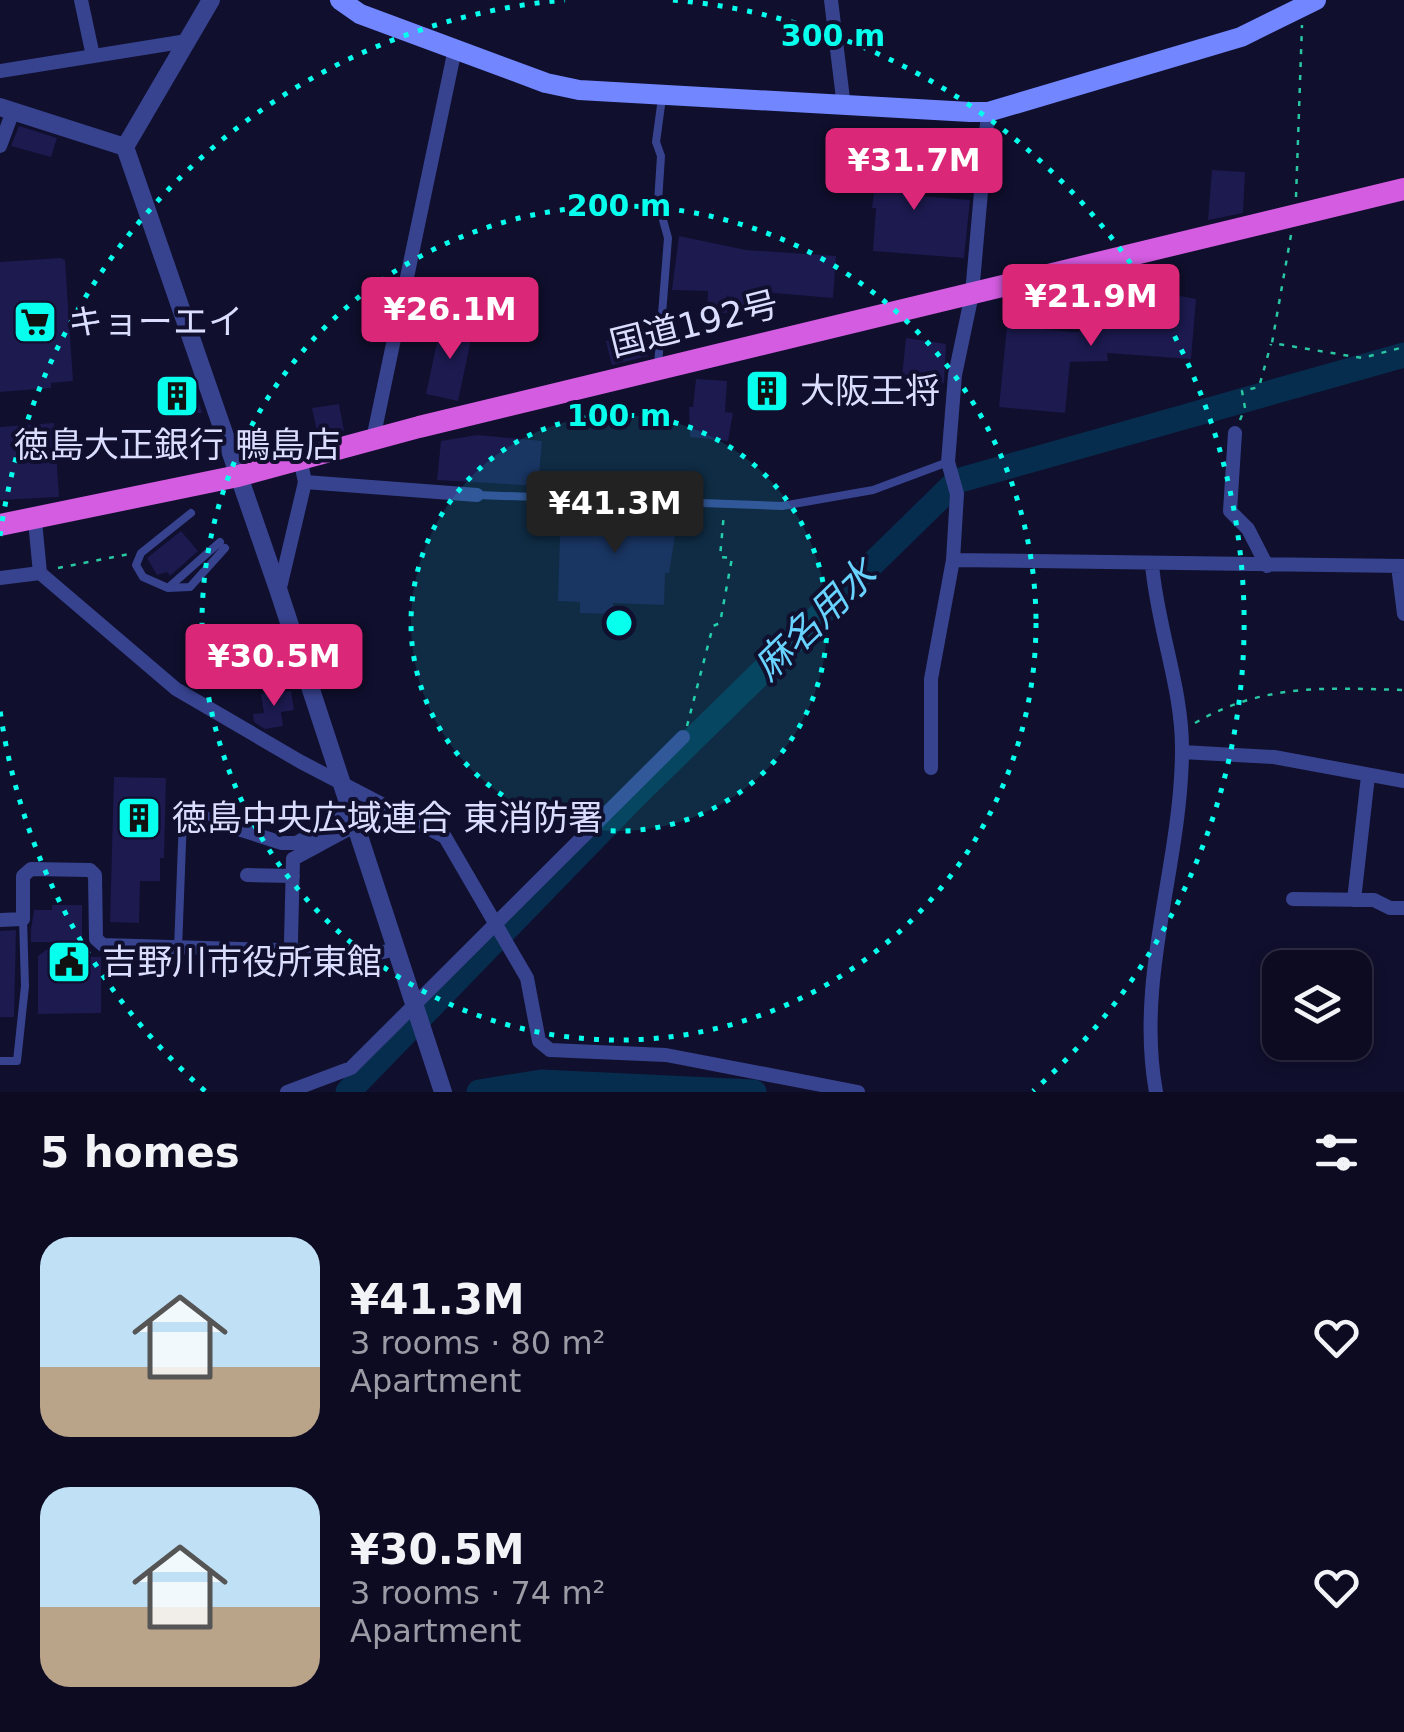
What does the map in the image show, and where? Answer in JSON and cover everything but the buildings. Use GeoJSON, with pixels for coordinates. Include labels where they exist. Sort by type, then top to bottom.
{"type":"FeatureCollection","features":[{"type":"Feature","properties":{"kind":"highway","name":"国道192号"},"geometry":{"type":"LineString","coordinates":[[0,526],[238,476],[658,368],[1404,189]]}},
{"type":"Feature","properties":{"kind":"main road"},"geometry":{"type":"LineString","coordinates":[[340,0],[360,14],[546,83],[662,98],[988,112],[1241,36],[1309,4]]}},
{"type":"Feature","properties":{"kind":"street"},"geometry":{"type":"LineString","coordinates":[[81,0],[93,56]]}},
{"type":"Feature","properties":{"kind":"street"},"geometry":{"type":"LineString","coordinates":[[212,0],[125,147],[278,592],[443,1092]]}},
{"type":"Feature","properties":{"kind":"street"},"geometry":{"type":"LineString","coordinates":[[832,0],[844,107]]}},
{"type":"Feature","properties":{"kind":"street"},"geometry":{"type":"LineString","coordinates":[[0,71],[187,41]]}},
{"type":"Feature","properties":{"kind":"street"},"geometry":{"type":"LineString","coordinates":[[373,439],[454,49]]}},
{"type":"Feature","properties":{"kind":"street"},"geometry":{"type":"LineString","coordinates":[[0,146],[6,109],[125,147]]}},
{"type":"Feature","properties":{"kind":"street"},"geometry":{"type":"LineString","coordinates":[[932,768],[931,679],[953,560],[957,494],[950,469],[955,375],[972,294],[988,112]]}},
{"type":"Feature","properties":{"kind":"street"},"geometry":{"type":"LineString","coordinates":[[1235,434],[1230,511],[1248,529],[1267,566]]}},
{"type":"Feature","properties":{"kind":"street"},"geometry":{"type":"LineString","coordinates":[[278,592],[305,482],[300,458]]}},
{"type":"Feature","properties":{"kind":"street"},"geometry":{"type":"LineString","coordinates":[[305,482],[476,494]]}},
{"type":"Feature","properties":{"kind":"street"},"geometry":{"type":"LineString","coordinates":[[35,520],[40,574],[176,689],[342,784],[445,836],[508,941],[534,1004],[539,1041],[550,1050],[666,1055],[858,1092]]}},
{"type":"Feature","properties":{"kind":"street"},"geometry":{"type":"LineString","coordinates":[[953,560],[1401,566],[1404,614]]}},
{"type":"Feature","properties":{"kind":"street"},"geometry":{"type":"LineString","coordinates":[[1152,564],[1182,752],[1149,1030],[1156,1092]]}},
{"type":"Feature","properties":{"kind":"street"},"geometry":{"type":"LineString","coordinates":[[0,578],[40,574]]}},
{"type":"Feature","properties":{"kind":"street"},"geometry":{"type":"LineString","coordinates":[[287,1092],[350,1068],[417,1010],[683,736]]}},
{"type":"Feature","properties":{"kind":"street"},"geometry":{"type":"LineString","coordinates":[[1182,752],[1274,757],[1404,780]]}},
{"type":"Feature","properties":{"kind":"street"},"geometry":{"type":"LineString","coordinates":[[1354,900],[1368,776]]}},
{"type":"Feature","properties":{"kind":"street"},"geometry":{"type":"LineString","coordinates":[[204,818],[282,843],[296,843],[352,819]]}},
{"type":"Feature","properties":{"kind":"street"},"geometry":{"type":"LineString","coordinates":[[292,941],[294,859],[352,819]]}},
{"type":"Feature","properties":{"kind":"street"},"geometry":{"type":"LineString","coordinates":[[0,920],[23,919],[23,876],[32,869],[90,870],[95,876],[96,939],[103,945],[379,953],[396,950]]}},
{"type":"Feature","properties":{"kind":"street"},"geometry":{"type":"LineString","coordinates":[[247,875],[293,876]]}},
{"type":"Feature","properties":{"kind":"street"},"geometry":{"type":"LineString","coordinates":[[1293,899],[1354,900],[1404,908]]}},
{"type":"Feature","properties":{"kind":"lane"},"geometry":{"type":"LineString","coordinates":[[658,368],[668,238],[658,202],[660,156],[656,142],[662,98]]}},
{"type":"Feature","properties":{"kind":"lane"},"geometry":{"type":"LineString","coordinates":[[476,494],[782,506],[873,490],[950,469]]}},
{"type":"Feature","properties":{"kind":"lane"},"geometry":{"type":"LineString","coordinates":[[191,513],[136,559],[143,578],[168,588],[222,545]]}},
{"type":"Feature","properties":{"kind":"lane"},"geometry":{"type":"LineString","coordinates":[[178,949],[183,817],[204,818]]}},
{"type":"Feature","properties":{"kind":"lane"},"geometry":{"type":"LineString","coordinates":[[0,1061],[17,1061],[25,986],[23,919]]}},
{"type":"Feature","properties":{"kind":"path"},"geometry":{"type":"LineString","coordinates":[[1245,408],[1242,391],[1260,387],[1272,343],[1294,217],[1309,4]]}},
{"type":"Feature","properties":{"kind":"path"},"geometry":{"type":"LineString","coordinates":[[1272,343],[1362,358],[1404,348]]}},
{"type":"Feature","properties":{"kind":"path"},"geometry":{"type":"LineString","coordinates":[[683,736],[700,689],[714,626],[720,623],[732,558],[720,557],[725,503]]}},
{"type":"Feature","properties":{"kind":"path"},"geometry":{"type":"LineString","coordinates":[[1180,731],[1214,712],[1279,690],[1404,690]]}},
{"type":"Feature","properties":{"kind":"waterway","name":"麻名用水"},"geometry":{"type":"LineString","coordinates":[[348,1092],[633,798],[957,481],[1404,355]]}},
{"type":"Feature","properties":{"kind":"waterway"},"geometry":{"type":"LineString","coordinates":[[479,1092],[541,1082],[754,1092]]}},
{"type":"Feature","properties":{"kind":"place","name":"キョーエイ"},"geometry":{"type":"Point","coordinates":[35,322]}},
{"type":"Feature","properties":{"kind":"place","name":"大阪王将"},"geometry":{"type":"Point","coordinates":[767,391]}},
{"type":"Feature","properties":{"kind":"place","name":"徳島大正銀行 鴨島店"},"geometry":{"type":"Point","coordinates":[177,396]}},
{"type":"Feature","properties":{"kind":"place","name":"徳島中央広域連合 東消防署"},"geometry":{"type":"Point","coordinates":[139,818]}},
{"type":"Feature","properties":{"kind":"place","name":"吉野川市役所東館"},"geometry":{"type":"Point","coordinates":[69,962]}}]}
